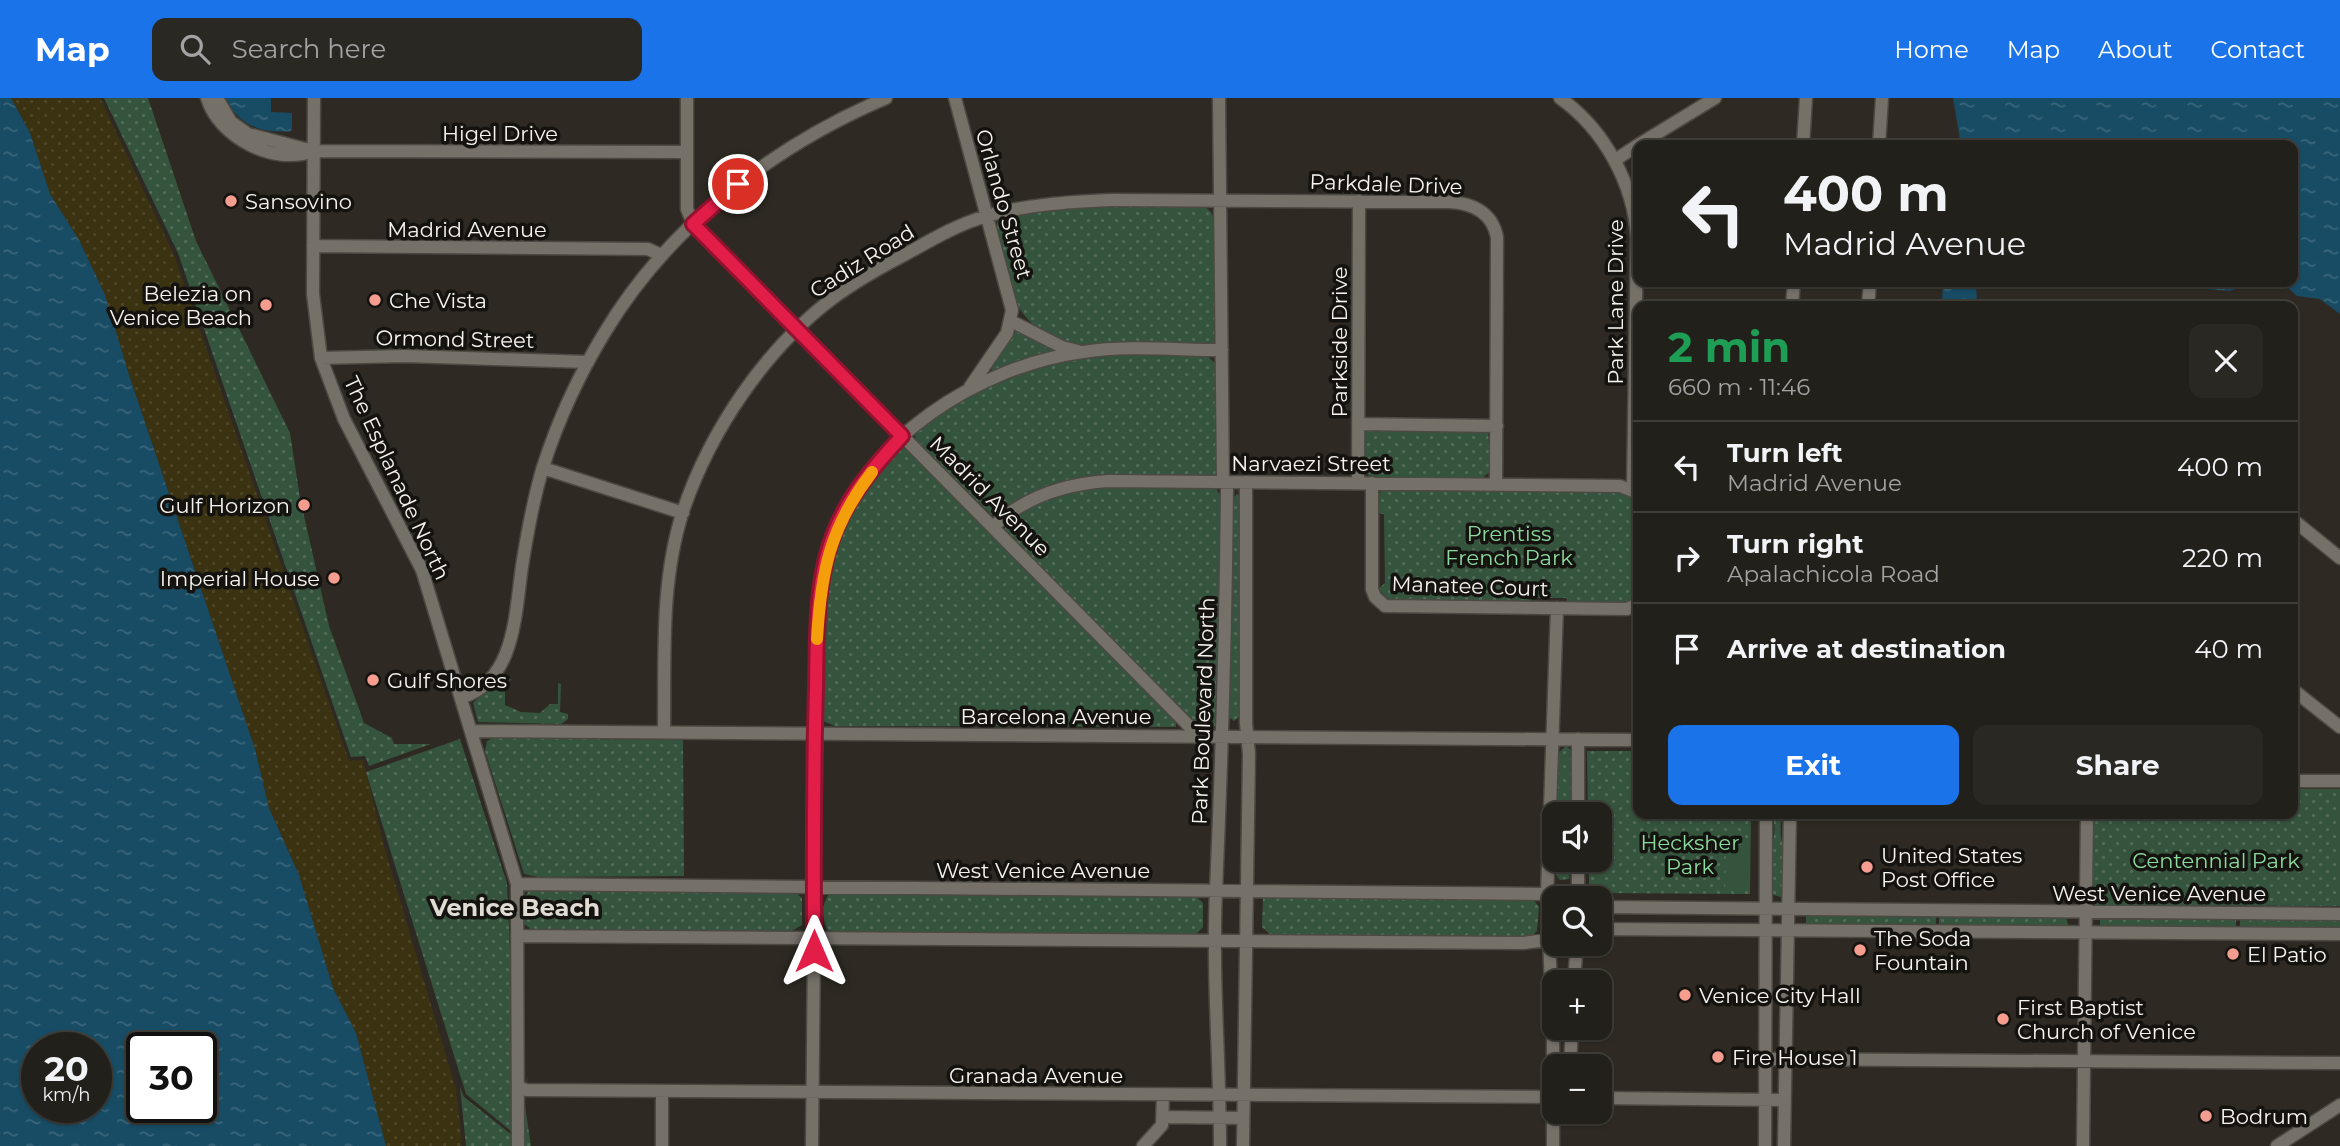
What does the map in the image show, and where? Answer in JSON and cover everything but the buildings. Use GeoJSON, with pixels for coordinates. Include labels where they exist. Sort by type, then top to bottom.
{"type":"FeatureCollection","features":[{"type":"Feature","properties":{"kind":"street"},"geometry":{"type":"LineString","coordinates":[[207,98],[224,128],[247,144],[302,156],[313,151]]}},
{"type":"Feature","properties":{"kind":"street"},"geometry":{"type":"LineString","coordinates":[[217,98],[231,122],[248,134],[313,151]]}},
{"type":"Feature","properties":{"kind":"street","name":"The Esplanade North"},"geometry":{"type":"LineString","coordinates":[[314,98],[314,311],[321,358],[344,419],[422,569],[463,697],[517,884],[518,1146]]}},
{"type":"Feature","properties":{"kind":"street"},"geometry":{"type":"LineString","coordinates":[[687,98],[687,209],[693,224]]}},
{"type":"Feature","properties":{"kind":"street"},"geometry":{"type":"LineString","coordinates":[[463,697],[480,690],[491,678],[514,630],[528,527],[543,468],[588,362],[621,307],[662,255],[693,224],[774,157],[886,98]]}},
{"type":"Feature","properties":{"kind":"street","name":"Orlando Street"},"geometry":{"type":"LineString","coordinates":[[954,98],[1012,303],[1011,321]]}},
{"type":"Feature","properties":{"kind":"street","name":"Park Boulevard North"},"geometry":{"type":"LineString","coordinates":[[1219,98],[1225,482],[1223,737],[1219,767],[1216,891],[1220,1146]]}},
{"type":"Feature","properties":{"kind":"street","name":"Park Lane Drive"},"geometry":{"type":"LineString","coordinates":[[1560,98],[1580,116],[1615,160],[1633,212]]}},
{"type":"Feature","properties":{"kind":"street"},"geometry":{"type":"LineString","coordinates":[[1646,140],[1715,98]]}},
{"type":"Feature","properties":{"kind":"street"},"geometry":{"type":"LineString","coordinates":[[1803,140],[1806,98]]}},
{"type":"Feature","properties":{"kind":"street"},"geometry":{"type":"LineString","coordinates":[[1879,140],[1882,98]]}},
{"type":"Feature","properties":{"kind":"street"},"geometry":{"type":"LineString","coordinates":[[1615,160],[1633,148]]}},
{"type":"Feature","properties":{"kind":"street","name":"Higel Drive"},"geometry":{"type":"LineString","coordinates":[[313,151],[687,152]]}},
{"type":"Feature","properties":{"kind":"street","name":"Cadiz Road"},"geometry":{"type":"LineString","coordinates":[[664,732],[666,615],[671,568],[682,513],[706,456],[732,413],[798,329],[852,285],[943,234],[988,215],[1087,202],[1219,200]]}},
{"type":"Feature","properties":{"kind":"street","name":"Parkdale Drive"},"geometry":{"type":"LineString","coordinates":[[1219,200],[1457,202],[1478,209],[1493,223],[1497,242],[1496,484]]}},
{"type":"Feature","properties":{"kind":"street","name":"Parkside Drive"},"geometry":{"type":"LineString","coordinates":[[1358,483],[1359,201]]}},
{"type":"Feature","properties":{"kind":"street","name":"Madrid Avenue"},"geometry":{"type":"LineString","coordinates":[[693,224],[1199,736]]}},
{"type":"Feature","properties":{"kind":"street","name":"Madrid Avenue"},"geometry":{"type":"LineString","coordinates":[[313,246],[648,249],[662,255]]}},
{"type":"Feature","properties":{"kind":"street"},"geometry":{"type":"LineString","coordinates":[[967,390],[1002,342],[1011,321],[1062,347],[1082,352]]}},
{"type":"Feature","properties":{"kind":"street"},"geometry":{"type":"LineString","coordinates":[[812,1146],[814,734],[818,626],[830,544],[851,500],[902,436],[932,412],[967,390],[1036,363],[1082,352],[1222,350]]}},
{"type":"Feature","properties":{"kind":"street","name":"Ormond Street"},"geometry":{"type":"LineString","coordinates":[[321,358],[418,356],[588,362]]}},
{"type":"Feature","properties":{"kind":"street"},"geometry":{"type":"LineString","coordinates":[[1358,424],[1497,426]]}},
{"type":"Feature","properties":{"kind":"street"},"geometry":{"type":"LineString","coordinates":[[543,468],[682,513]]}},
{"type":"Feature","properties":{"kind":"street","name":"Narvaezi Street"},"geometry":{"type":"LineString","coordinates":[[993,527],[1024,503],[1068,486],[1108,481],[1619,486],[1633,490]]}},
{"type":"Feature","properties":{"kind":"street","name":"Park Boulevard North"},"geometry":{"type":"LineString","coordinates":[[1242,1146],[1248,941],[1246,482]]}},
{"type":"Feature","properties":{"kind":"street","name":"Manatee Court"},"geometry":{"type":"LineString","coordinates":[[1372,483],[1372,589],[1381,604],[1392,607],[1627,609],[1633,606]]}},
{"type":"Feature","properties":{"kind":"street"},"geometry":{"type":"LineString","coordinates":[[2298,524],[2340,558]]}},
{"type":"Feature","properties":{"kind":"street"},"geometry":{"type":"LineString","coordinates":[[1547,886],[1557,608]]}},
{"type":"Feature","properties":{"kind":"street"},"geometry":{"type":"LineString","coordinates":[[2298,694],[2340,727]]}},
{"type":"Feature","properties":{"kind":"street","name":"Barcelona Avenue"},"geometry":{"type":"LineString","coordinates":[[473,731],[1633,740]]}},
{"type":"Feature","properties":{"kind":"street"},"geometry":{"type":"LineString","coordinates":[[1578,739],[1578,802]]}},
{"type":"Feature","properties":{"kind":"street"},"geometry":{"type":"LineString","coordinates":[[2298,781],[2340,781]]}},
{"type":"Feature","properties":{"kind":"street"},"geometry":{"type":"LineString","coordinates":[[1765,1146],[1763,1059],[1766,819]]}},
{"type":"Feature","properties":{"kind":"street"},"geometry":{"type":"LineString","coordinates":[[1784,1146],[1784,1100],[1788,1059],[1790,819]]}},
{"type":"Feature","properties":{"kind":"street"},"geometry":{"type":"LineString","coordinates":[[2083,1146],[2087,819]]}},
{"type":"Feature","properties":{"kind":"street","name":"West Venice Avenue"},"geometry":{"type":"LineString","coordinates":[[517,884],[1542,894]]}},
{"type":"Feature","properties":{"kind":"street","name":"West Venice Avenue"},"geometry":{"type":"LineString","coordinates":[[1612,907],[2340,914]]}},
{"type":"Feature","properties":{"kind":"street","name":"West Venice Avenue"},"geometry":{"type":"LineString","coordinates":[[1612,929],[2340,934]]}},
{"type":"Feature","properties":{"kind":"street"},"geometry":{"type":"LineString","coordinates":[[517,936],[1216,941],[1542,940]]}},
{"type":"Feature","properties":{"kind":"street"},"geometry":{"type":"LineString","coordinates":[[1551,956],[1553,1054]]}},
{"type":"Feature","properties":{"kind":"street"},"geometry":{"type":"LineString","coordinates":[[1763,1059],[2340,1063]]}},
{"type":"Feature","properties":{"kind":"street","name":"Granada Avenue"},"geometry":{"type":"LineString","coordinates":[[519,1087],[526,1090],[662,1092],[1542,1097]]}},
{"type":"Feature","properties":{"kind":"street"},"geometry":{"type":"LineString","coordinates":[[662,1092],[662,1146]]}},
{"type":"Feature","properties":{"kind":"street"},"geometry":{"type":"LineString","coordinates":[[1143,1146],[1159,1130],[1163,1117],[1163,1095]]}},
{"type":"Feature","properties":{"kind":"street"},"geometry":{"type":"LineString","coordinates":[[1612,1098],[1784,1100]]}},
{"type":"Feature","properties":{"kind":"street"},"geometry":{"type":"LineString","coordinates":[[2277,1146],[2340,1105]]}},
{"type":"Feature","properties":{"kind":"street"},"geometry":{"type":"LineString","coordinates":[[1163,1117],[1243,1118]]}},
{"type":"Feature","properties":{"kind":"street"},"geometry":{"type":"LineString","coordinates":[[1553,1124],[1553,1146]]}},
{"type":"Feature","properties":{"kind":"green space"},"geometry":{"type":"Polygon","coordinates":[[[104,98],[148,98],[196,241],[290,433],[300,498],[329,626],[364,723],[392,738],[394,744],[431,744],[369,766],[365,756],[351,757],[178,253],[104,98]]]}},
{"type":"Feature","properties":{"kind":"green space"},"geometry":{"type":"Polygon","coordinates":[[[1203,205],[1211,212],[1215,221],[1215,344],[1071,345],[1034,325],[1015,300],[996,227],[998,219],[1074,206],[1203,205]]]}},
{"type":"Feature","properties":{"kind":"green space"},"geometry":{"type":"Polygon","coordinates":[[[1016,331],[1054,349],[1054,352],[992,373],[991,366],[1016,331]]]}},
{"type":"Feature","properties":{"kind":"green space"},"geometry":{"type":"Polygon","coordinates":[[[1090,355],[1206,355],[1218,366],[1218,472],[1214,476],[1165,476],[1022,499],[992,515],[916,442],[915,432],[954,404],[997,381],[1043,364],[1090,355]]]}},
{"type":"Feature","properties":{"kind":"green space"},"geometry":{"type":"Polygon","coordinates":[[[1362,430],[1488,431],[1491,471],[1481,479],[1372,479],[1363,469],[1362,430]]]}},
{"type":"Feature","properties":{"kind":"green space"},"geometry":{"type":"Polygon","coordinates":[[[899,447],[905,447],[1176,721],[1176,727],[835,726],[823,721],[820,700],[824,601],[836,545],[860,495],[899,447]]]}},
{"type":"Feature","properties":{"kind":"green space"},"geometry":{"type":"Polygon","coordinates":[[[1096,486],[1215,487],[1222,499],[1218,725],[1214,727],[1205,728],[1192,722],[1005,531],[1005,523],[1040,500],[1096,486]]]}},
{"type":"Feature","properties":{"kind":"green space","name":"Prentiss French Park"},"geometry":{"type":"Polygon","coordinates":[[[1384,489],[1621,490],[1633,496],[1633,598],[1626,603],[1568,603],[1566,598],[1531,598],[1529,603],[1390,601],[1378,589],[1385,583],[1384,514],[1377,513],[1377,495],[1384,489]]]}},
{"type":"Feature","properties":{"kind":"green space"},"geometry":{"type":"Polygon","coordinates":[[[1237,494],[1243,499],[1240,716],[1234,721],[1229,717],[1231,500],[1237,494]]]}},
{"type":"Feature","properties":{"kind":"green space"},"geometry":{"type":"Polygon","coordinates":[[[503,675],[512,680],[505,682],[505,705],[521,712],[540,713],[550,704],[558,704],[558,683],[561,684],[560,712],[568,714],[568,719],[561,724],[478,722],[473,703],[503,675]]]}},
{"type":"Feature","properties":{"kind":"green space"},"geometry":{"type":"Polygon","coordinates":[[[493,738],[683,740],[684,876],[538,877],[524,874],[485,751],[487,741],[493,738]]]}},
{"type":"Feature","properties":{"kind":"green space","name":"Venice Beach"},"geometry":{"type":"Polygon","coordinates":[[[460,739],[507,883],[512,998],[511,1131],[466,1094],[366,772],[460,739]]]}},
{"type":"Feature","properties":{"kind":"green space"},"geometry":{"type":"Polygon","coordinates":[[[1566,746],[1571,750],[1573,802],[1554,802],[1556,755],[1566,746]]]}},
{"type":"Feature","properties":{"kind":"green space","name":"Hecksher Park"},"geometry":{"type":"Polygon","coordinates":[[[1587,751],[1633,751],[1633,819],[1751,819],[1750,894],[1612,893],[1612,886],[1589,886],[1589,872],[1612,872],[1612,802],[1588,802],[1587,751]]]}},
{"type":"Feature","properties":{"kind":"green space","name":"Centennial Park"},"geometry":{"type":"Polygon","coordinates":[[[2298,789],[2340,789],[2340,906],[2091,905],[2091,819],[2298,819],[2298,789]]]}},
{"type":"Feature","properties":{"kind":"green space"},"geometry":{"type":"Polygon","coordinates":[[[1773,819],[1782,819],[1780,829],[1785,863],[1784,894],[1781,897],[1770,894],[1769,858],[1775,829],[1773,819]]]}},
{"type":"Feature","properties":{"kind":"green space"},"geometry":{"type":"Polygon","coordinates":[[[1726,846],[1750,846],[1749,891],[1725,891],[1726,846]]]}},
{"type":"Feature","properties":{"kind":"green space"},"geometry":{"type":"Polygon","coordinates":[[[1554,872],[1570,872],[1569,879],[1560,880],[1554,872]]]}},
{"type":"Feature","properties":{"kind":"green space"},"geometry":{"type":"Polygon","coordinates":[[[530,890],[795,892],[802,898],[802,925],[790,932],[532,930],[523,923],[524,897],[530,890]]]}},
{"type":"Feature","properties":{"kind":"green space"},"geometry":{"type":"Polygon","coordinates":[[[830,893],[1194,895],[1203,903],[1203,927],[1194,936],[834,934],[827,930],[823,915],[830,893]]]}},
{"type":"Feature","properties":{"kind":"green space"},"geometry":{"type":"Polygon","coordinates":[[[1263,897],[1533,899],[1539,907],[1537,931],[1529,938],[1272,936],[1262,927],[1263,897]]]}},
{"type":"Feature","properties":{"kind":"green space"},"geometry":{"type":"Polygon","coordinates":[[[1806,915],[1936,915],[1936,926],[1806,925],[1806,915]]]}},
{"type":"Feature","properties":{"kind":"green space"},"geometry":{"type":"Polygon","coordinates":[[[1939,916],[2066,917],[2068,925],[1939,926],[1939,916]]]}},
{"type":"Feature","properties":{"kind":"green space"},"geometry":{"type":"Polygon","coordinates":[[[2100,918],[2236,918],[2236,928],[2108,927],[2100,925],[2100,918]]]}},
{"type":"Feature","properties":{"kind":"green space"},"geometry":{"type":"Polygon","coordinates":[[[2240,918],[2340,918],[2340,929],[2240,928],[2240,918]]]}},
{"type":"Feature","properties":{"kind":"green space"},"geometry":{"type":"Polygon","coordinates":[[[528,1076],[524,1099],[531,1146],[466,1146],[460,1087],[464,1097],[512,1135],[528,1076]]]}},
{"type":"Feature","properties":{"kind":"sand","name":"Venice Beach"},"geometry":{"type":"Polygon","coordinates":[[[11,98],[100,98],[174,255],[349,761],[363,760],[384,846],[456,1089],[462,1146],[386,1146],[356,1033],[333,988],[299,875],[269,808],[255,749],[105,296],[79,240],[50,194],[30,133],[11,98]]]}},
{"type":"Feature","properties":{"kind":"water"},"geometry":{"type":"Polygon","coordinates":[[[0,98],[11,98],[30,133],[50,194],[79,240],[105,295],[129,375],[255,749],[269,808],[299,875],[333,988],[356,1033],[386,1146],[0,1146],[0,98]]]}},
{"type":"Feature","properties":{"kind":"water"},"geometry":{"type":"Polygon","coordinates":[[[226,98],[271,98],[271,112],[292,113],[292,131],[271,131],[245,122],[231,108],[226,98]]]}},
{"type":"Feature","properties":{"kind":"water"},"geometry":{"type":"Polygon","coordinates":[[[1953,98],[2340,98],[2340,314],[2320,299],[2297,296],[2287,287],[2298,287],[2298,140],[1960,140],[1953,98]]]}},
{"type":"Feature","properties":{"kind":"water"},"geometry":{"type":"Polygon","coordinates":[[[1943,287],[1976,287],[1977,301],[1942,301],[1943,287]]]}},
{"type":"Feature","properties":{"kind":"water"},"geometry":{"type":"Polygon","coordinates":[[[2199,287],[2240,287],[2230,291],[2199,287]]]}},
{"type":"Feature","properties":{"kind":"slow traffic"},"geometry":{"type":"LineString","coordinates":[[817,639],[823,576],[830,544],[851,500],[872,472]]}},
{"type":"Feature","properties":{"kind":"place","name":"Sansovino"},"geometry":{"type":"Point","coordinates":[231,201]}},
{"type":"Feature","properties":{"kind":"place","name":"Che Vista"},"geometry":{"type":"Point","coordinates":[375,300]}},
{"type":"Feature","properties":{"kind":"place","name":"Belezia on Venice Beach"},"geometry":{"type":"Point","coordinates":[266,305]}},
{"type":"Feature","properties":{"kind":"place","name":"Gulf Horizon"},"geometry":{"type":"Point","coordinates":[304,505]}},
{"type":"Feature","properties":{"kind":"place","name":"Imperial House"},"geometry":{"type":"Point","coordinates":[334,578]}},
{"type":"Feature","properties":{"kind":"place","name":"Gulf Shores"},"geometry":{"type":"Point","coordinates":[373,680]}},
{"type":"Feature","properties":{"kind":"place","name":"United States Post Office"},"geometry":{"type":"Point","coordinates":[1867,867]}},
{"type":"Feature","properties":{"kind":"place","name":"The Soda Fountain"},"geometry":{"type":"Point","coordinates":[1860,950]}},
{"type":"Feature","properties":{"kind":"place","name":"El Patio"},"geometry":{"type":"Point","coordinates":[2233,954]}},
{"type":"Feature","properties":{"kind":"place","name":"Venice City Hall"},"geometry":{"type":"Point","coordinates":[1685,995]}},
{"type":"Feature","properties":{"kind":"place","name":"First Baptist Church of Venice"},"geometry":{"type":"Point","coordinates":[2003,1019]}},
{"type":"Feature","properties":{"kind":"place","name":"Fire House 1"},"geometry":{"type":"Point","coordinates":[1718,1057]}},
{"type":"Feature","properties":{"kind":"place","name":"Bodrum"},"geometry":{"type":"Point","coordinates":[2206,1116]}},
{"type":"Feature","properties":{"kind":"district","name":"Venice Beach"},"geometry":{"type":"Point","coordinates":[515,907]}},
{"type":"Feature","properties":{"kind":"route"},"geometry":{"type":"LineString","coordinates":[[738,184],[693,224],[902,436],[851,500],[835,530],[826,558],[818,626],[814,734],[814,951]]}}]}
